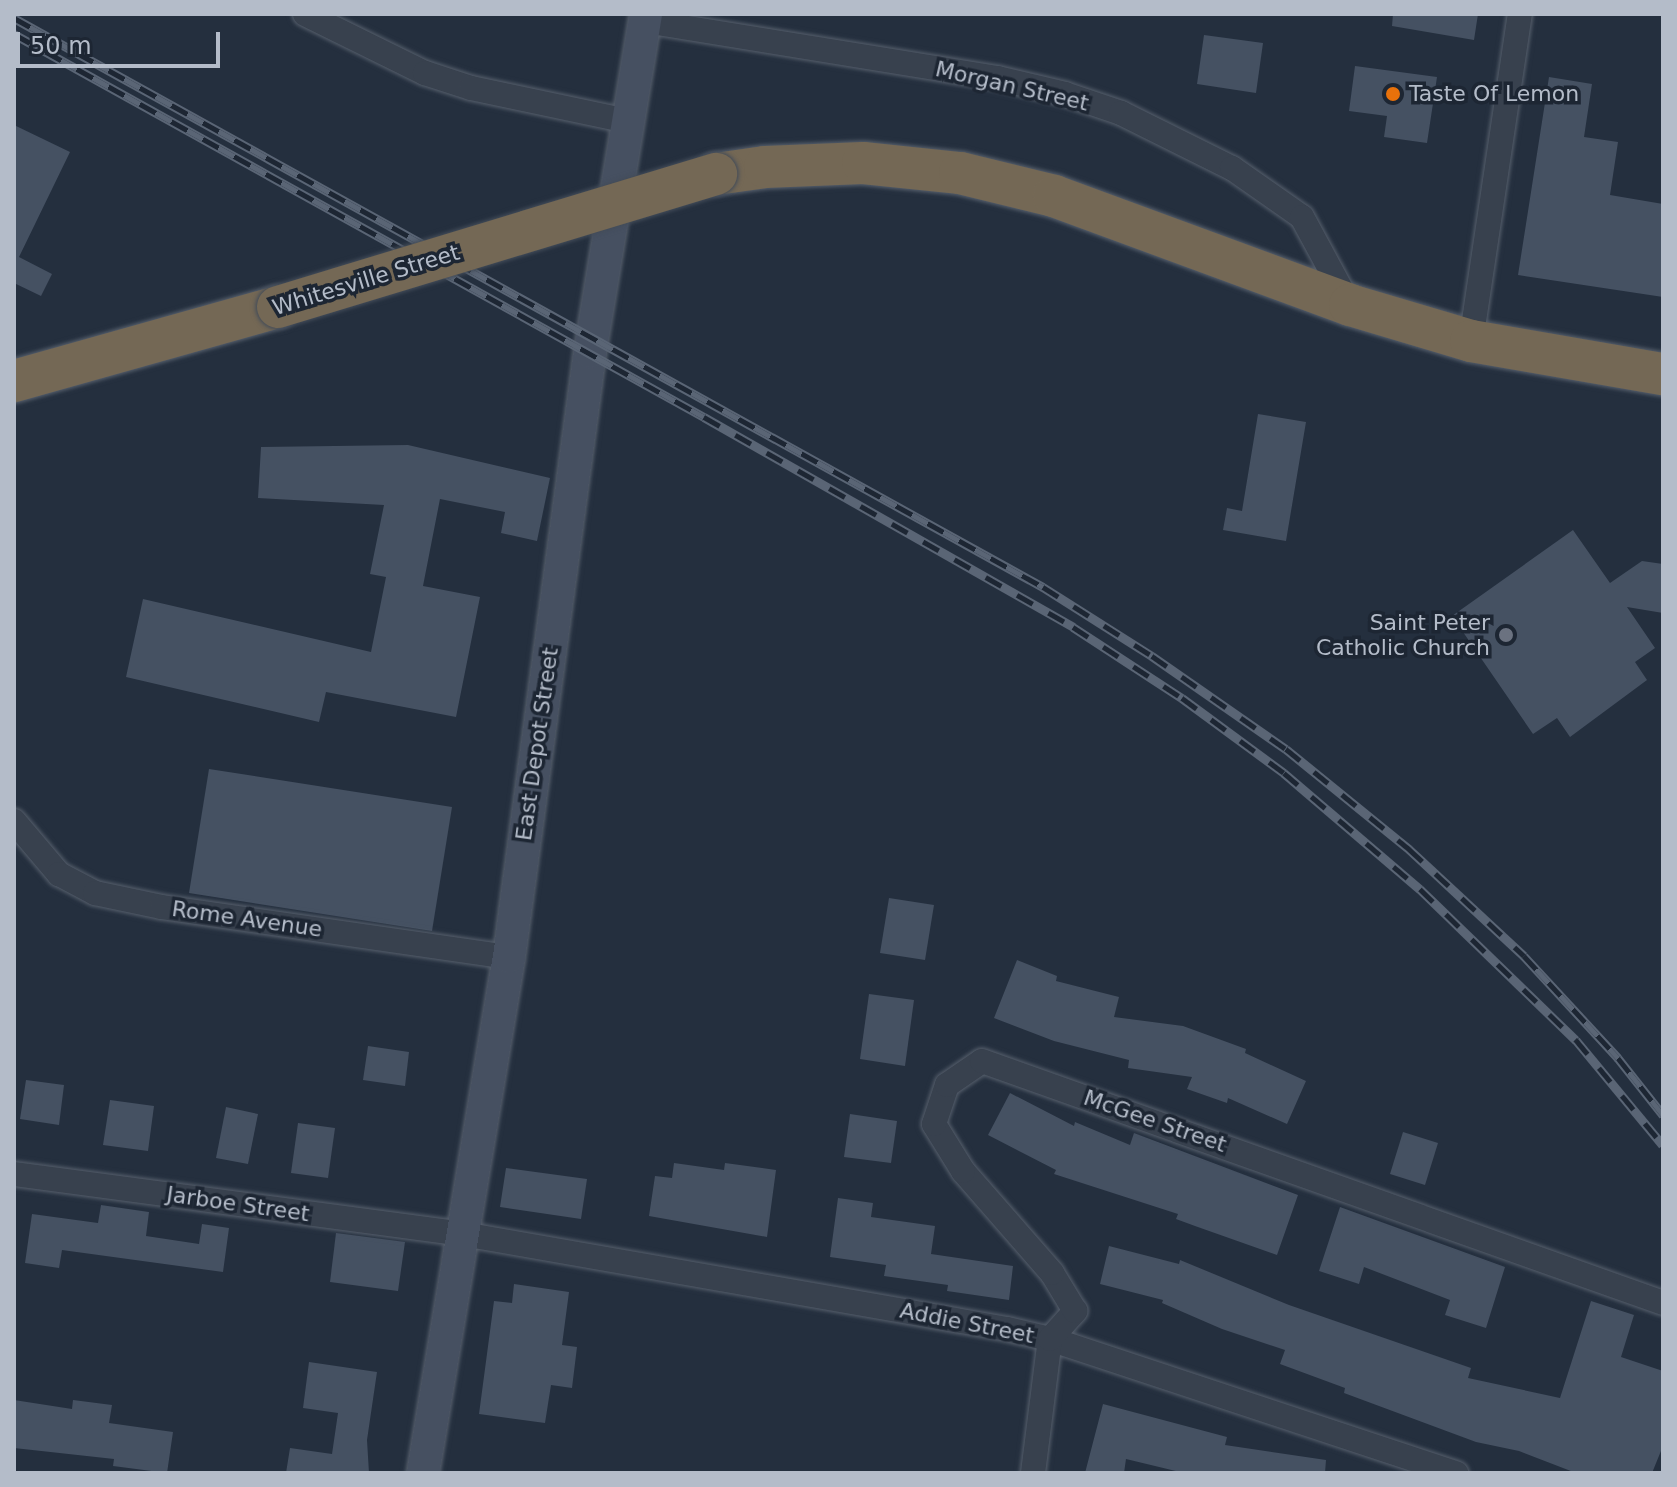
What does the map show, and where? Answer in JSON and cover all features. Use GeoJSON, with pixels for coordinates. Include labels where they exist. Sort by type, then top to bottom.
{"type":"FeatureCollection","features":[{"type":"Feature","properties":{"kind":"highway","name":"Whitesville Street"},"geometry":{"type":"LineString","coordinates":[[14,381],[278,307],[716,174],[801,164],[863,163],[960,173],[1054,196],[1350,305]]}},
{"type":"Feature","properties":{"kind":"highway"},"geometry":{"type":"LineString","coordinates":[[1350,305],[1471,341],[1663,374]]}},
{"type":"Feature","properties":{"kind":"street"},"geometry":{"type":"LineString","coordinates":[[305,14],[425,73],[471,88],[628,121]]}},
{"type":"Feature","properties":{"kind":"street"},"geometry":{"type":"LineString","coordinates":[[1471,341],[1520,14]]}},
{"type":"Feature","properties":{"kind":"street","name":"East Depot Street"},"geometry":{"type":"LineString","coordinates":[[423,1473],[509,957],[590,352],[645,18]]}},
{"type":"Feature","properties":{"kind":"street","name":"Morgan Street"},"geometry":{"type":"LineString","coordinates":[[645,18],[997,78],[1065,94],[1121,113],[1232,168],[1302,217],[1350,305]]}},
{"type":"Feature","properties":{"kind":"street","name":"Rome Avenue"},"geometry":{"type":"LineString","coordinates":[[14,821],[59,874],[95,893],[162,907],[509,957]]}},
{"type":"Feature","properties":{"kind":"street","name":"McGee Street"},"geometry":{"type":"LineString","coordinates":[[1050,1339],[1075,1311],[1052,1273],[963,1171],[934,1124],[947,1085],[982,1061],[1663,1303]]}},
{"type":"Feature","properties":{"kind":"street","name":"Jarboe Street"},"geometry":{"type":"LineString","coordinates":[[14,1174],[463,1234]]}},
{"type":"Feature","properties":{"kind":"street","name":"Addie Street"},"geometry":{"type":"LineString","coordinates":[[463,1234],[1050,1339],[1452,1472]]}},
{"type":"Feature","properties":{"kind":"street"},"geometry":{"type":"LineString","coordinates":[[1033,1473],[1050,1339]]}},
{"type":"Feature","properties":{"kind":"building"},"geometry":{"type":"Polygon","coordinates":[[[1393,14],[1478,14],[1474,40],[1392,26],[1393,14]]]}},
{"type":"Feature","properties":{"kind":"building"},"geometry":{"type":"Polygon","coordinates":[[[1204,35],[1263,43],[1256,93],[1197,84],[1204,35]]]}},
{"type":"Feature","properties":{"kind":"building","name":"Taste Of Lemon"},"geometry":{"type":"Polygon","coordinates":[[[1355,66],[1437,77],[1427,143],[1384,137],[1387,116],[1349,111],[1355,66]]]}},
{"type":"Feature","properties":{"kind":"building"},"geometry":{"type":"Polygon","coordinates":[[[1549,77],[1592,84],[1584,137],[1618,142],[1610,195],[1663,204],[1663,297],[1518,275],[1549,77]]]}},
{"type":"Feature","properties":{"kind":"building"},"geometry":{"type":"Polygon","coordinates":[[[14,125],[70,152],[19,257],[52,274],[41,296],[14,283],[14,125]]]}},
{"type":"Feature","properties":{"kind":"building"},"geometry":{"type":"Polygon","coordinates":[[[1258,414],[1306,422],[1286,541],[1223,530],[1227,508],[1242,511],[1258,414]]]}},
{"type":"Feature","properties":{"kind":"building"},"geometry":{"type":"Polygon","coordinates":[[[408,445],[550,478],[537,541],[501,533],[505,512],[440,499],[423,586],[480,597],[456,717],[326,692],[319,722],[126,677],[143,599],[371,652],[386,577],[370,574],[384,505],[258,498],[261,447],[408,445]]]}},
{"type":"Feature","properties":{"kind":"building","name":"Saint Peter Catholic Church"},"geometry":{"type":"Polygon","coordinates":[[[1573,530],[1610,583],[1642,561],[1663,564],[1663,613],[1627,607],[1655,648],[1635,662],[1647,680],[1570,737],[1557,718],[1533,734],[1452,616],[1573,530]]]}},
{"type":"Feature","properties":{"kind":"building"},"geometry":{"type":"Polygon","coordinates":[[[209,769],[452,807],[432,931],[189,893],[209,769]]]}},
{"type":"Feature","properties":{"kind":"building"},"geometry":{"type":"Polygon","coordinates":[[[889,898],[934,905],[925,960],[880,953],[889,898]]]}},
{"type":"Feature","properties":{"kind":"building"},"geometry":{"type":"Polygon","coordinates":[[[1017,960],[1057,976],[1056,981],[1119,997],[1114,1017],[1183,1026],[1246,1049],[1245,1053],[1306,1081],[1287,1124],[1228,1098],[1227,1103],[1187,1089],[1192,1077],[1128,1068],[1129,1060],[1054,1041],[994,1018],[1017,960]]]}},
{"type":"Feature","properties":{"kind":"building"},"geometry":{"type":"Polygon","coordinates":[[[869,994],[914,1000],[905,1066],[860,1059],[869,994]]]}},
{"type":"Feature","properties":{"kind":"building"},"geometry":{"type":"Polygon","coordinates":[[[368,1046],[409,1052],[405,1086],[363,1080],[368,1046]]]}},
{"type":"Feature","properties":{"kind":"building"},"geometry":{"type":"Polygon","coordinates":[[[26,1080],[64,1085],[59,1125],[20,1119],[26,1080]]]}},
{"type":"Feature","properties":{"kind":"building"},"geometry":{"type":"Polygon","coordinates":[[[1010,1093],[1074,1126],[1075,1122],[1130,1145],[1134,1133],[1298,1195],[1277,1255],[1176,1219],[1178,1214],[1054,1174],[1056,1170],[988,1135],[1010,1093]]]}},
{"type":"Feature","properties":{"kind":"building"},"geometry":{"type":"Polygon","coordinates":[[[110,1100],[154,1106],[148,1151],[103,1145],[110,1100]]]}},
{"type":"Feature","properties":{"kind":"building"},"geometry":{"type":"Polygon","coordinates":[[[226,1107],[258,1114],[248,1164],[216,1158],[226,1107]]]}},
{"type":"Feature","properties":{"kind":"building"},"geometry":{"type":"Polygon","coordinates":[[[850,1114],[897,1121],[891,1163],[844,1157],[850,1114]]]}},
{"type":"Feature","properties":{"kind":"building"},"geometry":{"type":"Polygon","coordinates":[[[298,1123],[335,1128],[328,1178],[291,1173],[298,1123]]]}},
{"type":"Feature","properties":{"kind":"building"},"geometry":{"type":"Polygon","coordinates":[[[1403,1132],[1438,1143],[1425,1185],[1390,1174],[1403,1132]]]}},
{"type":"Feature","properties":{"kind":"building"},"geometry":{"type":"Polygon","coordinates":[[[674,1163],[724,1170],[725,1163],[776,1170],[767,1237],[649,1216],[655,1176],[672,1178],[674,1163]]]}},
{"type":"Feature","properties":{"kind":"building"},"geometry":{"type":"Polygon","coordinates":[[[506,1168],[587,1179],[581,1219],[500,1207],[506,1168]]]}},
{"type":"Feature","properties":{"kind":"building"},"geometry":{"type":"Polygon","coordinates":[[[838,1198],[873,1203],[871,1217],[935,1226],[931,1254],[1013,1266],[1009,1300],[947,1291],[948,1285],[884,1276],[886,1265],[830,1257],[838,1198]]]}},
{"type":"Feature","properties":{"kind":"building"},"geometry":{"type":"Polygon","coordinates":[[[101,1205],[149,1212],[146,1236],[199,1244],[202,1224],[229,1228],[223,1272],[62,1250],[59,1268],[25,1263],[32,1214],[98,1223],[101,1205]]]}},
{"type":"Feature","properties":{"kind":"building"},"geometry":{"type":"Polygon","coordinates":[[[1340,1207],[1505,1267],[1486,1328],[1445,1315],[1450,1300],[1364,1267],[1359,1284],[1319,1271],[1340,1207]]]}},
{"type":"Feature","properties":{"kind":"building"},"geometry":{"type":"Polygon","coordinates":[[[336,1233],[405,1242],[398,1291],[330,1282],[336,1233]]]}},
{"type":"Feature","properties":{"kind":"building"},"geometry":{"type":"Polygon","coordinates":[[[1109,1246],[1179,1264],[1180,1260],[1289,1305],[1471,1368],[1468,1378],[1560,1398],[1591,1301],[1634,1315],[1621,1357],[1663,1371],[1663,1446],[1652,1473],[1576,1473],[1519,1451],[1476,1442],[1344,1393],[1345,1388],[1280,1364],[1285,1350],[1222,1329],[1162,1303],[1163,1300],[1100,1284],[1109,1246]]]}},
{"type":"Feature","properties":{"kind":"building"},"geometry":{"type":"Polygon","coordinates":[[[514,1284],[569,1292],[562,1345],[577,1347],[572,1388],[551,1385],[545,1423],[479,1414],[494,1301],[512,1303],[514,1284]]]}},
{"type":"Feature","properties":{"kind":"building"},"geometry":{"type":"Polygon","coordinates":[[[309,1362],[377,1372],[367,1440],[369,1473],[286,1473],[290,1448],[332,1454],[338,1413],[303,1408],[309,1362]]]}},
{"type":"Feature","properties":{"kind":"building"},"geometry":{"type":"Polygon","coordinates":[[[14,1400],[72,1409],[73,1400],[112,1405],[109,1423],[173,1432],[167,1473],[113,1466],[114,1459],[14,1448],[14,1400]]]}},
{"type":"Feature","properties":{"kind":"building"},"geometry":{"type":"Polygon","coordinates":[[[1103,1404],[1227,1437],[1225,1445],[1326,1460],[1325,1473],[1184,1473],[1126,1459],[1124,1473],[1085,1473],[1103,1404]]]}},
{"type":"Feature","properties":{"kind":"railway"},"geometry":{"type":"LineString","coordinates":[[14,18],[1043,587],[1152,656],[1286,749],[1409,849],[1524,956],[1618,1058],[1663,1115]]}},
{"type":"Feature","properties":{"kind":"railway"},"geometry":{"type":"LineString","coordinates":[[14,34],[704,417],[1073,627],[1182,698],[1284,773],[1420,889],[1576,1040],[1663,1145]]}},
{"type":"Feature","properties":{"kind":"place","name":"Taste Of Lemon"},"geometry":{"type":"Point","coordinates":[1393,94]}},
{"type":"Feature","properties":{"kind":"place","name":"Saint Peter Catholic Church"},"geometry":{"type":"Point","coordinates":[1506,635]}}]}
